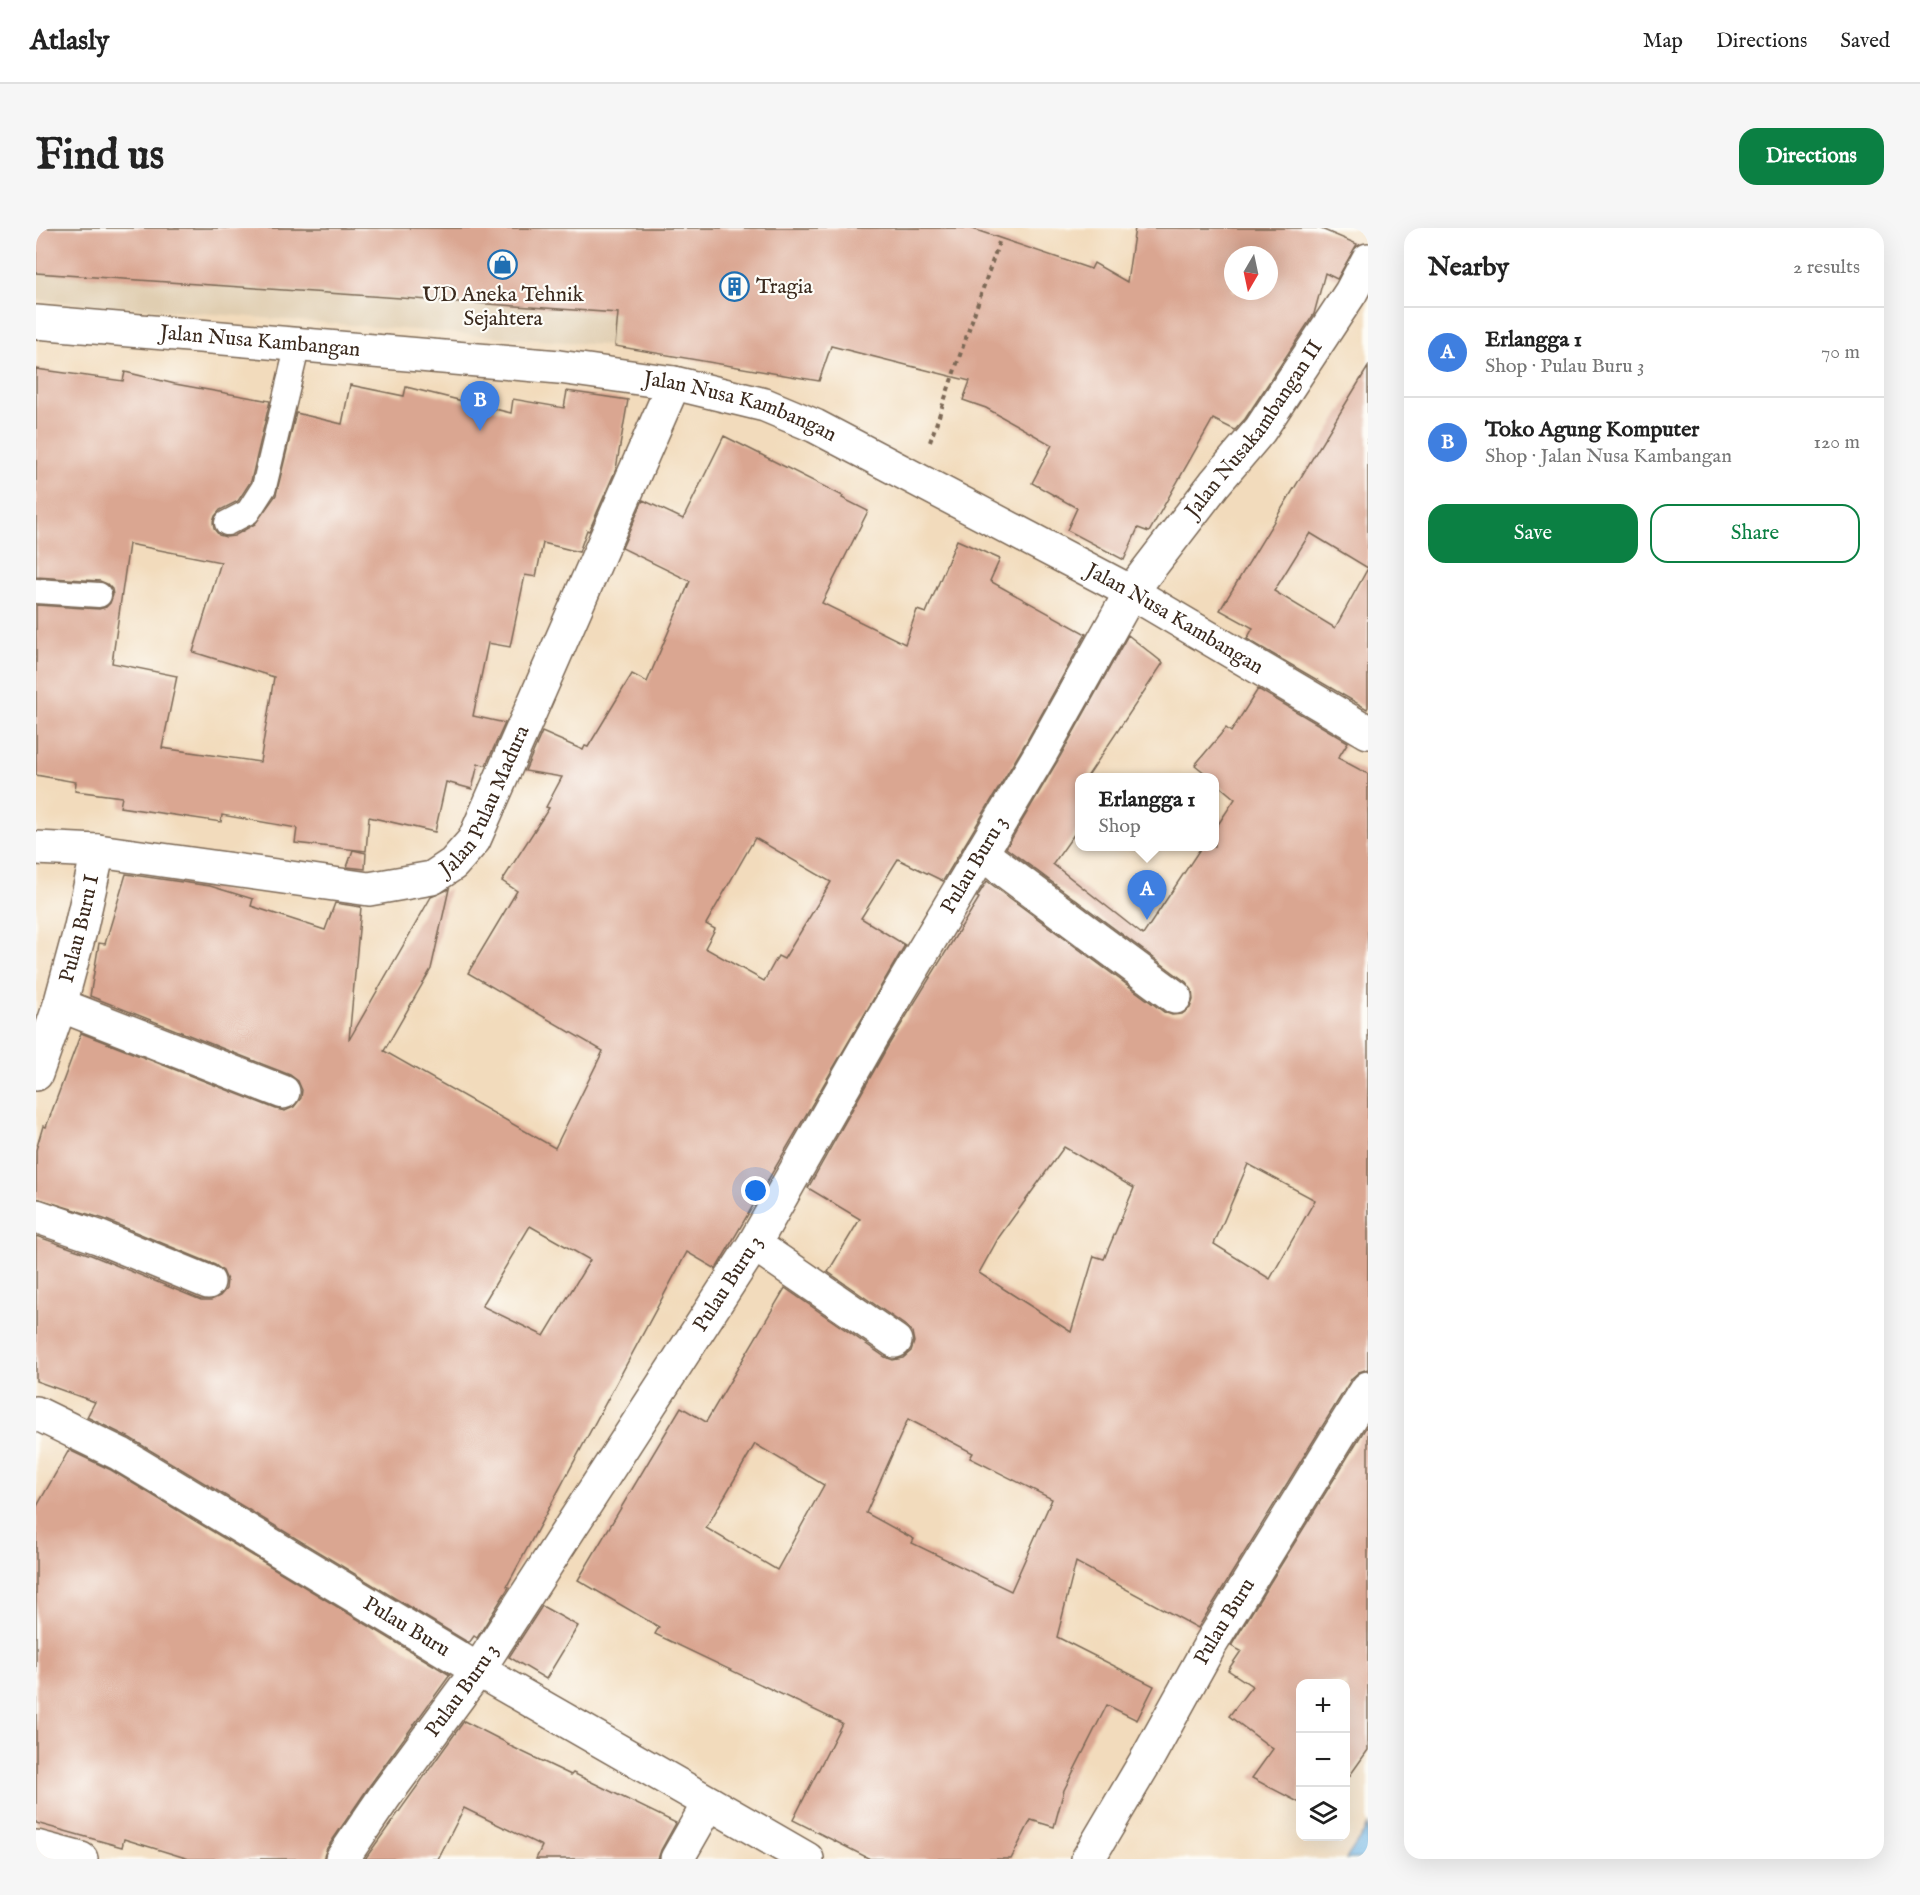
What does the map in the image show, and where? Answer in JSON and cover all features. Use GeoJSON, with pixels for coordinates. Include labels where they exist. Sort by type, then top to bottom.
{"type":"FeatureCollection","features":[{"type":"Feature","properties":{"kind":"street","name":"Jalan Nusakambangan II"},"geometry":{"type":"LineString","coordinates":[[1131,592],[1215,483],[1260,430],[1351,292],[1368,260]]}},
{"type":"Feature","properties":{"kind":"street","name":"Jalan Nusa Kambangan"},"geometry":{"type":"LineString","coordinates":[[36,322],[559,366],[674,383],[765,405],[815,426],[1131,592],[1368,732]]}},
{"type":"Feature","properties":{"kind":"street","name":"Jalan Pulau Madura"},"geometry":{"type":"LineString","coordinates":[[36,848],[98,851],[369,889],[432,878],[453,864],[474,840],[674,383]]}},
{"type":"Feature","properties":{"kind":"street","name":"Pulau Buru 3"},"geometry":{"type":"LineString","coordinates":[[342,1859],[385,1796],[478,1670],[754,1244],[872,1037],[1041,753],[1131,592]]}},
{"type":"Feature","properties":{"kind":"street","name":"Pulau Buru I"},"geometry":{"type":"LineString","coordinates":[[36,1074],[60,1005],[98,851]]}},
{"type":"Feature","properties":{"kind":"street"},"geometry":{"type":"LineString","coordinates":[[981,853],[1175,997]]}},
{"type":"Feature","properties":{"kind":"street"},"geometry":{"type":"LineString","coordinates":[[60,1005],[283,1092]]}},
{"type":"Feature","properties":{"kind":"street"},"geometry":{"type":"LineString","coordinates":[[36,1216],[98,1237],[208,1282]]}},
{"type":"Feature","properties":{"kind":"street"},"geometry":{"type":"LineString","coordinates":[[754,1244],[895,1341]]}},
{"type":"Feature","properties":{"kind":"street","name":"Pulau Buru"},"geometry":{"type":"LineString","coordinates":[[1088,1859],[1210,1645],[1368,1388]]}},
{"type":"Feature","properties":{"kind":"street","name":"Pulau Buru"},"geometry":{"type":"LineString","coordinates":[[36,1413],[120,1454],[478,1670],[807,1859]]}},
{"type":"Feature","properties":{"kind":"street"},"geometry":{"type":"LineString","coordinates":[[677,1859],[709,1803]]}},
{"type":"Feature","properties":{"kind":"street"},"geometry":{"type":"LineString","coordinates":[[36,1847],[81,1859]]}},
{"type":"Feature","properties":{"kind":"lane"},"geometry":{"type":"LineString","coordinates":[[227,523],[248,512],[264,487],[298,344]]}},
{"type":"Feature","properties":{"kind":"lane"},"geometry":{"type":"LineString","coordinates":[[36,591],[99,595]]}},
{"type":"Feature","properties":{"kind":"path"},"geometry":{"type":"LineString","coordinates":[[917,480],[999,242]]}},
{"type":"Feature","properties":{"kind":"shaded area"},"geometry":{"type":"Polygon","coordinates":[[[36,228],[869,228],[819,381],[615,346],[36,300],[36,228]]]}},
{"type":"Feature","properties":{"kind":"water"},"geometry":{"type":"Polygon","coordinates":[[[1368,1826],[1368,1859],[1346,1859],[1368,1826]]]}},
{"type":"Feature","properties":{"kind":"building"},"geometry":{"type":"Polygon","coordinates":[[[36,228],[970,228],[1091,269],[1094,263],[1127,282],[1135,228],[1319,228],[1357,244],[1337,279],[1325,273],[1314,314],[1245,419],[1235,430],[1213,419],[1149,532],[1138,528],[1124,560],[1067,530],[1077,508],[1032,483],[1052,445],[986,408],[963,400],[970,381],[831,346],[819,381],[615,346],[618,313],[36,273],[36,228]]]}},
{"type":"Feature","properties":{"kind":"building"},"geometry":{"type":"Polygon","coordinates":[[[1368,367],[1368,568],[1368,707],[1367,709],[1247,639],[1253,628],[1220,610],[1368,367]],[[1310,533],[1274,591],[1335,628],[1368,568],[1310,533]]]}},
{"type":"Feature","properties":{"kind":"building"},"geometry":{"type":"Polygon","coordinates":[[[36,369],[123,381],[125,372],[175,384],[270,401],[251,481],[238,501],[220,510],[213,522],[214,529],[219,535],[226,537],[234,536],[255,524],[276,495],[296,413],[342,424],[350,385],[404,396],[406,387],[511,413],[513,399],[564,408],[567,391],[628,400],[616,469],[579,552],[543,543],[536,577],[525,575],[510,647],[488,643],[473,716],[505,723],[486,765],[478,764],[472,789],[446,782],[435,832],[369,817],[366,851],[295,843],[297,828],[222,815],[221,822],[120,807],[122,797],[75,791],[76,782],[36,775],[36,605],[99,609],[110,603],[113,595],[112,589],[100,581],[36,577],[36,369]],[[129,544],[112,663],[177,676],[162,748],[260,762],[274,677],[193,652],[221,562],[129,544]]]}},
{"type":"Feature","properties":{"kind":"building"},"geometry":{"type":"Polygon","coordinates":[[[724,436],[868,511],[822,603],[905,644],[917,610],[926,613],[957,540],[1000,559],[990,581],[1086,634],[1025,744],[943,881],[898,859],[861,918],[905,945],[716,1269],[687,1252],[507,1586],[509,1587],[477,1638],[474,1636],[469,1643],[130,1438],[87,1417],[95,1402],[36,1381],[36,1236],[91,1255],[201,1300],[211,1300],[220,1296],[226,1289],[227,1280],[223,1271],[215,1265],[104,1219],[36,1198],[36,1150],[43,1126],[46,1127],[81,1033],[276,1109],[285,1111],[294,1107],[301,1098],[302,1090],[298,1081],[290,1075],[90,996],[99,943],[105,944],[126,874],[210,886],[253,899],[251,906],[325,930],[335,903],[361,907],[349,1040],[431,897],[449,889],[431,969],[384,1051],[555,1148],[603,1051],[468,973],[517,891],[502,881],[549,808],[546,807],[562,777],[525,771],[542,732],[583,750],[585,746],[588,747],[632,674],[647,682],[690,581],[622,548],[643,500],[683,519],[724,436]],[[755,838],[706,924],[715,929],[705,948],[764,981],[778,956],[784,959],[831,882],[755,838]],[[530,1226],[482,1306],[544,1336],[590,1260],[530,1226]]]}},
{"type":"Feature","properties":{"kind":"building"},"geometry":{"type":"Polygon","coordinates":[[[1128,635],[1163,663],[1090,773],[1075,773],[1075,833],[1053,864],[1143,935],[1199,851],[1219,851],[1219,823],[1235,799],[1219,785],[1219,773],[1205,773],[1195,765],[1226,728],[1231,732],[1258,689],[1348,742],[1338,758],[1368,774],[1368,1369],[1352,1378],[1198,1628],[1076,1562],[1057,1637],[1154,1686],[1137,1720],[1107,1705],[1064,1790],[1054,1827],[1031,1820],[1011,1859],[870,1859],[793,1820],[842,1723],[655,1634],[659,1627],[578,1580],[681,1407],[706,1422],[785,1288],[885,1357],[893,1360],[903,1358],[911,1351],[914,1342],[912,1332],[906,1326],[828,1272],[860,1219],[808,1188],[888,1046],[979,898],[977,897],[987,881],[1164,1012],[1172,1015],[1182,1014],[1190,1008],[1193,1000],[1192,990],[1186,982],[1006,848],[1128,635]],[[1064,1147],[999,1237],[979,1273],[1071,1332],[1094,1256],[1104,1259],[1134,1188],[1064,1147]],[[1248,1164],[1214,1244],[1270,1279],[1315,1200],[1248,1164]],[[908,1419],[866,1513],[914,1539],[912,1543],[1011,1591],[1052,1499],[970,1458],[973,1453],[908,1419]],[[755,1444],[706,1528],[777,1570],[824,1485],[755,1444]]]}},
{"type":"Feature","properties":{"kind":"building"},"geometry":{"type":"Polygon","coordinates":[[[353,850],[366,853],[365,869],[347,867],[353,850]]]}},
{"type":"Feature","properties":{"kind":"building"},"geometry":{"type":"Polygon","coordinates":[[[1368,1424],[1368,1750],[1350,1775],[1350,1679],[1296,1679],[1296,1801],[1252,1778],[1273,1749],[1229,1716],[1252,1686],[1228,1670],[1241,1651],[1231,1646],[1368,1424]]]}},
{"type":"Feature","properties":{"kind":"building"},"geometry":{"type":"Polygon","coordinates":[[[69,1450],[111,1470],[450,1675],[370,1785],[327,1848],[323,1859],[189,1859],[124,1839],[122,1847],[36,1823],[36,1508],[69,1450]]]}},
{"type":"Feature","properties":{"kind":"building"},"geometry":{"type":"Polygon","coordinates":[[[542,1606],[578,1626],[546,1679],[509,1657],[542,1606]]]}},
{"type":"Feature","properties":{"kind":"building"},"geometry":{"type":"Polygon","coordinates":[[[464,1721],[508,1745],[571,1775],[573,1773],[676,1823],[658,1859],[536,1859],[542,1846],[464,1808],[438,1859],[365,1859],[464,1721]]]}},
{"type":"Feature","properties":{"kind":"place","name":"UD Aneka Tehnik Sejahtera"},"geometry":{"type":"Point","coordinates":[503,264]}},
{"type":"Feature","properties":{"kind":"place","name":"Tragia"},"geometry":{"type":"Point","coordinates":[735,287]}},
{"type":"Feature","properties":{"kind":"place","name":"Toko Agung Komputer"},"geometry":{"type":"Point","coordinates":[480,431]}},
{"type":"Feature","properties":{"kind":"place","name":"Erlangga 1"},"geometry":{"type":"Point","coordinates":[1147,920]}}]}
